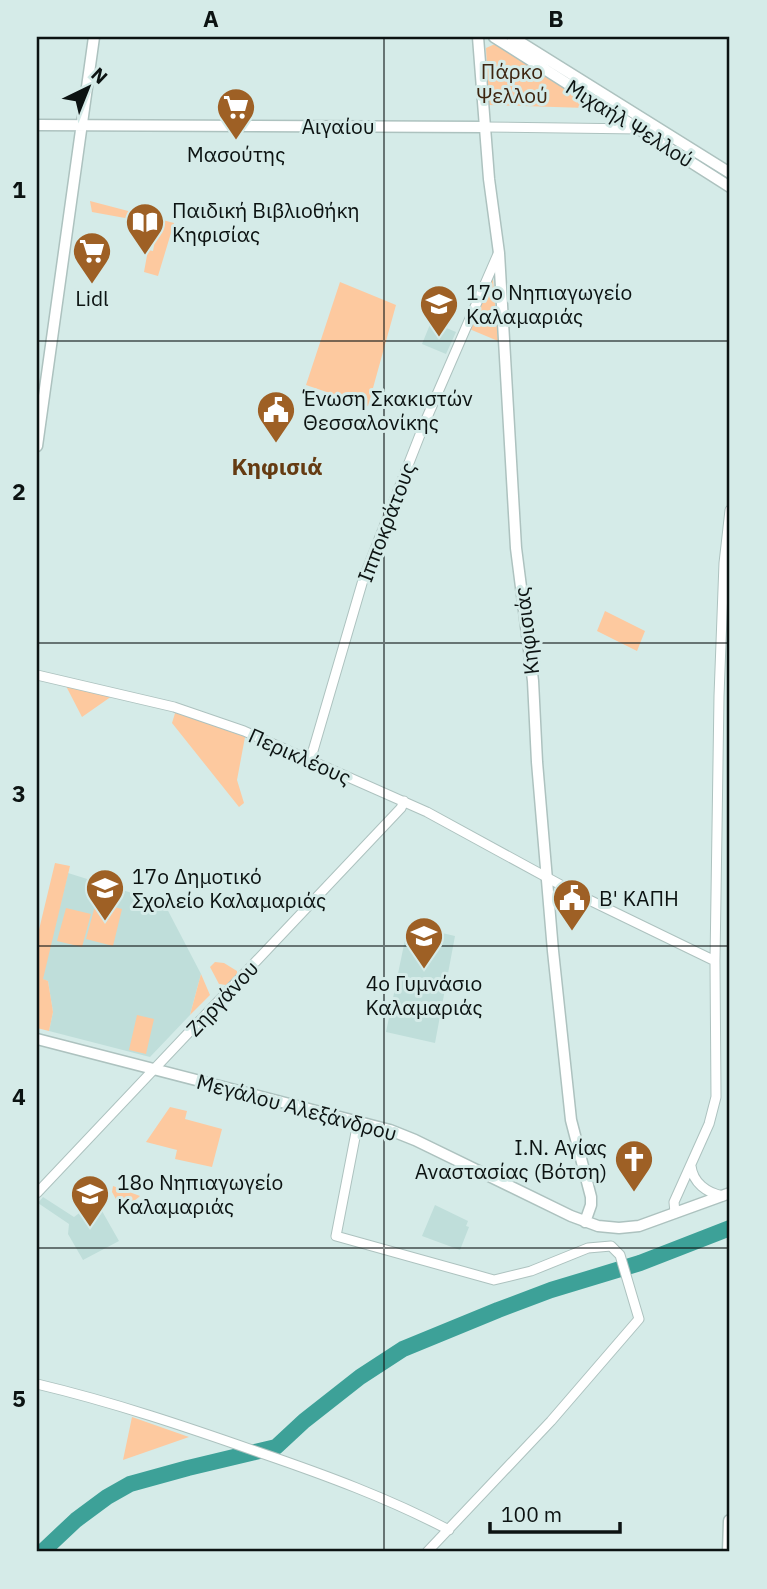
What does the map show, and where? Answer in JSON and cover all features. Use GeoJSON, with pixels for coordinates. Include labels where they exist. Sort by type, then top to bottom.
{"type":"FeatureCollection","features":[{"type":"Feature","properties":{"kind":"highway"},"geometry":{"type":"LineString","coordinates":[[729,1552],[730,1521]]}},
{"type":"Feature","properties":{"kind":"main road"},"geometry":{"type":"LineString","coordinates":[[37,446],[94,37]]}},
{"type":"Feature","properties":{"kind":"main road","name":"Κηφισιάς"},"geometry":{"type":"LineString","coordinates":[[478,37],[489,179],[499,253],[516,548],[533,681],[553,951],[571,1120],[591,1197],[585,1222]]}},
{"type":"Feature","properties":{"kind":"main road","name":"Μιχαήλ Ψελλού"},"geometry":{"type":"LineString","coordinates":[[494,37],[730,187]]}},
{"type":"Feature","properties":{"kind":"main road","name":"Μιχαήλ Ψελλού"},"geometry":{"type":"LineString","coordinates":[[512,37],[730,173]]}},
{"type":"Feature","properties":{"kind":"main road","name":"Αιγαίου"},"geometry":{"type":"LineString","coordinates":[[37,125],[485,127]]}},
{"type":"Feature","properties":{"kind":"main road","name":"Μεγάλου Αλεξάνδρου"},"geometry":{"type":"LineString","coordinates":[[37,1039],[358,1122],[415,1140],[598,1226],[629,1228],[727,1194]]}},
{"type":"Feature","properties":{"kind":"street","name":"Αιγαίου"},"geometry":{"type":"LineString","coordinates":[[485,127],[639,129]]}},
{"type":"Feature","properties":{"kind":"street","name":"Ιπποκράτους"},"geometry":{"type":"LineString","coordinates":[[310,761],[371,557],[425,422],[499,253]]}},
{"type":"Feature","properties":{"kind":"street"},"geometry":{"type":"LineString","coordinates":[[675,1213],[674,1202],[709,1124],[716,1097],[719,696],[724,563],[730,510]]}},
{"type":"Feature","properties":{"kind":"street","name":"Περικλέους"},"geometry":{"type":"LineString","coordinates":[[37,675],[191,712],[244,732],[404,801],[548,878],[715,961]]}},
{"type":"Feature","properties":{"kind":"street","name":"Ζηργάνου"},"geometry":{"type":"LineString","coordinates":[[37,1193],[401,808],[404,801]]}},
{"type":"Feature","properties":{"kind":"street"},"geometry":{"type":"LineString","coordinates":[[358,1122],[337,1237],[494,1280],[531,1271],[588,1248],[611,1246],[620,1255],[639,1319],[551,1421],[427,1552]]}},
{"type":"Feature","properties":{"kind":"street"},"geometry":{"type":"LineString","coordinates":[[692,1161],[691,1171],[697,1181],[711,1192],[727,1194]]}},
{"type":"Feature","properties":{"kind":"street"},"geometry":{"type":"LineString","coordinates":[[37,1384],[148,1414],[323,1474],[404,1507],[449,1530]]}},
{"type":"Feature","properties":{"kind":"shaded area","name":"17ο Νηπιαγωγείο Καλαμαριάς"},"geometry":{"type":"Polygon","coordinates":[[[431,322],[438,328],[444,327],[456,332],[446,354],[422,344],[431,322]]]}},
{"type":"Feature","properties":{"kind":"shaded area"},"geometry":{"type":"Polygon","coordinates":[[[68,873],[164,903],[201,974],[190,1015],[150,1057],[49,1031],[53,1012],[48,981],[42,979],[68,873]]]}},
{"type":"Feature","properties":{"kind":"shaded area","name":"4ο Γυμνάσιο Καλαμαριάς"},"geometry":{"type":"Polygon","coordinates":[[[408,925],[455,936],[435,1043],[386,1032],[408,925]]]}},
{"type":"Feature","properties":{"kind":"shaded area","name":"18ο Νηπιαγωγείο Καλαμαριάς"},"geometry":{"type":"Polygon","coordinates":[[[43,1197],[74,1217],[82,1211],[102,1211],[119,1241],[83,1260],[68,1234],[69,1224],[38,1203],[43,1197]]]}},
{"type":"Feature","properties":{"kind":"shaded area"},"geometry":{"type":"Polygon","coordinates":[[[435,1205],[468,1221],[466,1226],[469,1227],[460,1250],[422,1236],[435,1205]]]}},
{"type":"Feature","properties":{"kind":"green space","name":"Πάρκο Ψελλού"},"geometry":{"type":"Polygon","coordinates":[[[495,44],[587,103],[586,108],[489,105],[486,48],[495,44]]]}},
{"type":"Feature","properties":{"kind":"green space"},"geometry":{"type":"Polygon","coordinates":[[[90,201],[174,223],[158,276],[144,272],[148,250],[153,251],[158,224],[92,212],[90,201]]]}},
{"type":"Feature","properties":{"kind":"green space"},"geometry":{"type":"Polygon","coordinates":[[[492,267],[498,341],[467,328],[492,267]]]}},
{"type":"Feature","properties":{"kind":"green space"},"geometry":{"type":"Polygon","coordinates":[[[340,282],[396,305],[368,406],[306,385],[340,282]]]}},
{"type":"Feature","properties":{"kind":"green space"},"geometry":{"type":"Polygon","coordinates":[[[605,611],[645,631],[637,651],[597,631],[605,611]]]}},
{"type":"Feature","properties":{"kind":"green space"},"geometry":{"type":"Polygon","coordinates":[[[66,686],[112,696],[82,717],[66,686]]]}},
{"type":"Feature","properties":{"kind":"green space"},"geometry":{"type":"Polygon","coordinates":[[[176,710],[245,737],[237,780],[244,803],[239,807],[172,723],[176,710]]]}},
{"type":"Feature","properties":{"kind":"green space"},"geometry":{"type":"Polygon","coordinates":[[[55,863],[70,866],[43,979],[48,981],[53,1012],[49,1031],[37,1028],[37,938],[55,863]]]}},
{"type":"Feature","properties":{"kind":"green space"},"geometry":{"type":"Polygon","coordinates":[[[96,902],[122,909],[113,946],[86,939],[96,902]]]}},
{"type":"Feature","properties":{"kind":"green space"},"geometry":{"type":"Polygon","coordinates":[[[66,908],[91,914],[82,947],[57,941],[66,908]]]}},
{"type":"Feature","properties":{"kind":"green space"},"geometry":{"type":"Polygon","coordinates":[[[215,962],[224,963],[237,971],[226,985],[219,984],[210,967],[215,962]]]}},
{"type":"Feature","properties":{"kind":"green space"},"geometry":{"type":"Polygon","coordinates":[[[201,974],[210,995],[190,1015],[201,974]]]}},
{"type":"Feature","properties":{"kind":"green space"},"geometry":{"type":"Polygon","coordinates":[[[137,1015],[154,1019],[146,1054],[129,1050],[137,1015]]]}},
{"type":"Feature","properties":{"kind":"green space"},"geometry":{"type":"Polygon","coordinates":[[[170,1107],[187,1111],[185,1119],[222,1129],[212,1167],[175,1159],[177,1150],[146,1142],[170,1107]]]}},
{"type":"Feature","properties":{"kind":"green space"},"geometry":{"type":"Polygon","coordinates":[[[113,1186],[140,1196],[122,1210],[112,1192],[113,1186]]]}},
{"type":"Feature","properties":{"kind":"green space"},"geometry":{"type":"Polygon","coordinates":[[[132,1417],[189,1437],[123,1460],[132,1417]]]}},
{"type":"Feature","properties":{"kind":"waterway"},"geometry":{"type":"LineString","coordinates":[[42,1552],[76,1520],[130,1484],[276,1447],[360,1377],[403,1349],[551,1290],[640,1263],[730,1228]]}},
{"type":"Feature","properties":{"kind":"place","name":"Μασούτης"},"geometry":{"type":"Point","coordinates":[236,141]}},
{"type":"Feature","properties":{"kind":"place","name":"Παιδική Βιβλιοθήκη Κηφισίας"},"geometry":{"type":"Point","coordinates":[145,256]}},
{"type":"Feature","properties":{"kind":"place","name":"Lidl"},"geometry":{"type":"Point","coordinates":[92,285]}},
{"type":"Feature","properties":{"kind":"place","name":"17ο Νηπιαγωγείο Καλαμαριάς"},"geometry":{"type":"Point","coordinates":[439,338]}},
{"type":"Feature","properties":{"kind":"place","name":"Ένωση Σκακιστών Θεσσαλονίκης"},"geometry":{"type":"Point","coordinates":[276,444]}},
{"type":"Feature","properties":{"kind":"place","name":"17ο Δημοτικό Σχολείο Καλαμαριάς"},"geometry":{"type":"Point","coordinates":[105,922]}},
{"type":"Feature","properties":{"kind":"place","name":"Β' ΚΑΠΗ"},"geometry":{"type":"Point","coordinates":[572,932]}},
{"type":"Feature","properties":{"kind":"place","name":"4ο Γυμνάσιο Καλαμαριάς"},"geometry":{"type":"Point","coordinates":[424,970]}},
{"type":"Feature","properties":{"kind":"place","name":"Ι.Ν. Αγίας Αναστασίας (Βότση)"},"geometry":{"type":"Point","coordinates":[634,1193]}},
{"type":"Feature","properties":{"kind":"place","name":"18ο Νηπιαγωγείο Καλαμαριάς"},"geometry":{"type":"Point","coordinates":[90,1228]}},
{"type":"Feature","properties":{"kind":"district","name":"Κηφισιά"},"geometry":{"type":"Point","coordinates":[277,466]}}]}
